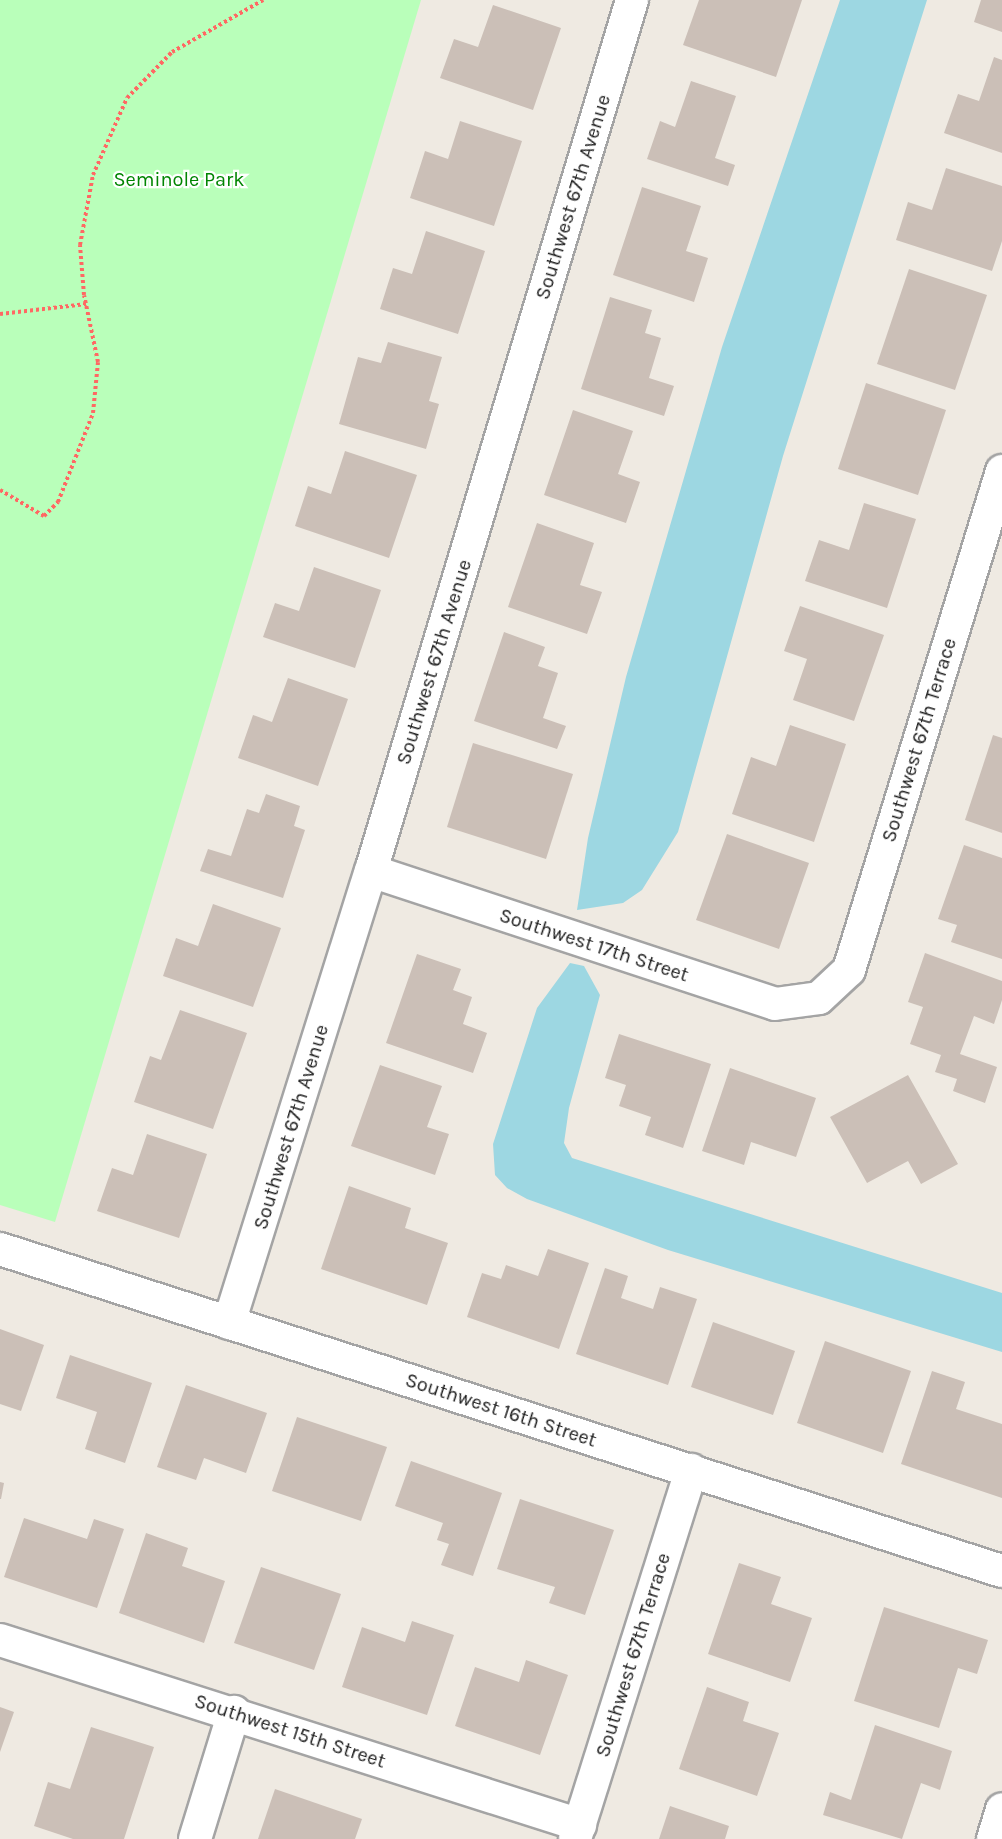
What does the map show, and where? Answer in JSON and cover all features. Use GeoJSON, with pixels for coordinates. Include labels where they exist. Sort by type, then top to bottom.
{"type":"FeatureCollection","features":[{"type":"Feature","properties":{"kind":"street","name":"Southwest 67th Avenue"},"geometry":{"type":"LineString","coordinates":[[229,1323],[371,871],[632,0]]}},
{"type":"Feature","properties":{"kind":"street","name":"Southwest 67th Terrace"},"geometry":{"type":"LineString","coordinates":[[819,998],[849,970],[1002,471]]}},
{"type":"Feature","properties":{"kind":"street","name":"Southwest 17th Street"},"geometry":{"type":"LineString","coordinates":[[371,871],[775,1004],[819,998]]}},
{"type":"Feature","properties":{"kind":"street","name":"Southwest 16th Street"},"geometry":{"type":"LineString","coordinates":[[0,1249],[1002,1571]]}},
{"type":"Feature","properties":{"kind":"street","name":"Southwest 67th Terrace"},"geometry":{"type":"LineString","coordinates":[[577,1832],[691,1470]]}},
{"type":"Feature","properties":{"kind":"street","name":"Southwest 15th Street"},"geometry":{"type":"LineString","coordinates":[[0,1640],[234,1712],[577,1832]]}},
{"type":"Feature","properties":{"kind":"street"},"geometry":{"type":"LineString","coordinates":[[195,1839],[234,1712]]}},
{"type":"Feature","properties":{"kind":"street"},"geometry":{"type":"LineString","coordinates":[[993,1839],[1002,1809]]}},
{"type":"Feature","properties":{"kind":"path"},"geometry":{"type":"LineString","coordinates":[[0,490],[44,516],[58,502],[93,413],[98,362],[86,304],[80,245],[93,175],[127,98],[172,52],[262,0]]}},
{"type":"Feature","properties":{"kind":"path"},"geometry":{"type":"LineString","coordinates":[[0,314],[86,304]]}},
{"type":"Feature","properties":{"kind":"green space","name":"Seminole Park"},"geometry":{"type":"Polygon","coordinates":[[[0,0],[421,0],[55,1222],[0,1205],[0,0]]]}},
{"type":"Feature","properties":{"kind":"water"},"geometry":{"type":"Polygon","coordinates":[[[840,0],[927,0],[783,456],[678,832],[642,890],[623,903],[577,910],[588,838],[626,677],[722,347],[840,0]]]}},
{"type":"Feature","properties":{"kind":"water"},"geometry":{"type":"Polygon","coordinates":[[[570,963],[584,966],[600,995],[569,1108],[564,1143],[572,1158],[1002,1293],[1002,1352],[668,1250],[527,1199],[507,1188],[495,1175],[493,1144],[537,1008],[570,963]]]}},
{"type":"Feature","properties":{"kind":"building"},"geometry":{"type":"Polygon","coordinates":[[[699,0],[802,0],[776,77],[683,45],[699,0]]]}},
{"type":"Feature","properties":{"kind":"building"},"geometry":{"type":"Polygon","coordinates":[[[981,0],[1002,0],[1002,32],[974,22],[981,0]]]}},
{"type":"Feature","properties":{"kind":"building"},"geometry":{"type":"Polygon","coordinates":[[[493,5],[561,28],[533,110],[440,78],[454,39],[478,47],[493,5]]]}},
{"type":"Feature","properties":{"kind":"building"},"geometry":{"type":"Polygon","coordinates":[[[994,57],[1002,60],[1002,153],[944,133],[958,94],[979,101],[994,57]]]}},
{"type":"Feature","properties":{"kind":"building"},"geometry":{"type":"Polygon","coordinates":[[[691,81],[736,96],[715,158],[735,165],[728,186],[647,159],[660,121],[675,127],[691,81]]]}},
{"type":"Feature","properties":{"kind":"building"},"geometry":{"type":"Polygon","coordinates":[[[460,121],[522,141],[494,226],[410,198],[425,151],[448,159],[460,121]]]}},
{"type":"Feature","properties":{"kind":"building"},"geometry":{"type":"Polygon","coordinates":[[[946,168],[1002,186],[1002,241],[992,271],[896,240],[908,202],[932,210],[946,168]]]}},
{"type":"Feature","properties":{"kind":"building"},"geometry":{"type":"Polygon","coordinates":[[[642,187],[701,206],[686,251],[708,258],[694,302],[613,275],[642,187]]]}},
{"type":"Feature","properties":{"kind":"building"},"geometry":{"type":"Polygon","coordinates":[[[426,231],[485,251],[458,334],[380,309],[393,268],[412,274],[426,231]]]}},
{"type":"Feature","properties":{"kind":"building"},"geometry":{"type":"Polygon","coordinates":[[[909,269],[987,295],[955,390],[877,364],[909,269]]]}},
{"type":"Feature","properties":{"kind":"building"},"geometry":{"type":"Polygon","coordinates":[[[610,297],[652,310],[645,333],[661,338],[649,378],[674,386],[664,416],[581,389],[610,297]]]}},
{"type":"Feature","properties":{"kind":"building"},"geometry":{"type":"Polygon","coordinates":[[[388,342],[442,357],[429,401],[439,404],[426,449],[339,424],[358,357],[381,363],[388,342]]]}},
{"type":"Feature","properties":{"kind":"building"},"geometry":{"type":"Polygon","coordinates":[[[866,383],[946,410],[918,495],[838,469],[866,383]]]}},
{"type":"Feature","properties":{"kind":"building"},"geometry":{"type":"Polygon","coordinates":[[[573,410],[633,431],[618,474],[640,482],[626,523],[544,495],[573,410]]]}},
{"type":"Feature","properties":{"kind":"building"},"geometry":{"type":"Polygon","coordinates":[[[345,451],[417,475],[389,558],[295,526],[308,486],[331,494],[345,451]]]}},
{"type":"Feature","properties":{"kind":"building"},"geometry":{"type":"Polygon","coordinates":[[[864,503],[916,519],[887,608],[805,581],[819,540],[849,550],[864,503]]]}},
{"type":"Feature","properties":{"kind":"building"},"geometry":{"type":"Polygon","coordinates":[[[537,523],[594,543],[580,585],[602,592],[587,634],[508,607],[537,523]]]}},
{"type":"Feature","properties":{"kind":"building"},"geometry":{"type":"Polygon","coordinates":[[[314,567],[381,590],[355,668],[263,637],[275,603],[299,611],[314,567]]]}},
{"type":"Feature","properties":{"kind":"building"},"geometry":{"type":"Polygon","coordinates":[[[800,606],[884,635],[854,721],[793,700],[807,659],[784,651],[800,606]]]}},
{"type":"Feature","properties":{"kind":"building"},"geometry":{"type":"Polygon","coordinates":[[[504,632],[545,647],[538,666],[558,673],[543,718],[566,726],[557,749],[474,721],[504,632]]]}},
{"type":"Feature","properties":{"kind":"building"},"geometry":{"type":"Polygon","coordinates":[[[288,678],[348,699],[318,786],[238,758],[253,715],[272,722],[288,678]]]}},
{"type":"Feature","properties":{"kind":"building"},"geometry":{"type":"Polygon","coordinates":[[[790,725],[846,744],[814,842],[732,814],[751,757],[776,766],[790,725]]]}},
{"type":"Feature","properties":{"kind":"building"},"geometry":{"type":"Polygon","coordinates":[[[993,735],[1002,738],[1002,833],[965,820],[993,735]]]}},
{"type":"Feature","properties":{"kind":"building"},"geometry":{"type":"Polygon","coordinates":[[[473,743],[573,774],[546,859],[447,827],[473,743]]]}},
{"type":"Feature","properties":{"kind":"building"},"geometry":{"type":"Polygon","coordinates":[[[266,794],[300,806],[294,826],[305,830],[283,898],[200,871],[208,849],[231,856],[247,809],[259,813],[266,794]]]}},
{"type":"Feature","properties":{"kind":"building"},"geometry":{"type":"Polygon","coordinates":[[[727,834],[809,863],[779,949],[696,920],[727,834]]]}},
{"type":"Feature","properties":{"kind":"building"},"geometry":{"type":"Polygon","coordinates":[[[964,845],[1002,858],[1002,959],[951,942],[957,925],[938,919],[964,845]]]}},
{"type":"Feature","properties":{"kind":"building"},"geometry":{"type":"Polygon","coordinates":[[[213,904],[281,928],[253,1007],[163,976],[176,938],[198,946],[213,904]]]}},
{"type":"Feature","properties":{"kind":"building"},"geometry":{"type":"Polygon","coordinates":[[[925,953],[1002,981],[1002,1000],[994,1024],[974,1016],[960,1054],[997,1067],[985,1103],[953,1091],[957,1079],[935,1072],[941,1055],[910,1044],[923,1007],[908,1002],[925,953]]]}},
{"type":"Feature","properties":{"kind":"building"},"geometry":{"type":"Polygon","coordinates":[[[417,954],[461,969],[453,990],[472,997],[463,1024],[487,1033],[473,1073],[386,1043],[417,954]]]}},
{"type":"Feature","properties":{"kind":"building"},"geometry":{"type":"Polygon","coordinates":[[[180,1010],[247,1033],[213,1129],[134,1102],[150,1056],[161,1060],[180,1010]]]}},
{"type":"Feature","properties":{"kind":"building"},"geometry":{"type":"Polygon","coordinates":[[[619,1034],[711,1064],[683,1148],[645,1135],[651,1117],[619,1106],[626,1085],[605,1078],[619,1034]]]}},
{"type":"Feature","properties":{"kind":"building"},"geometry":{"type":"Polygon","coordinates":[[[380,1065],[442,1086],[427,1127],[449,1134],[435,1175],[351,1146],[380,1065]]]}},
{"type":"Feature","properties":{"kind":"building"},"geometry":{"type":"Polygon","coordinates":[[[730,1068],[816,1098],[796,1157],[751,1142],[744,1165],[702,1151],[730,1068]]]}},
{"type":"Feature","properties":{"kind":"building"},"geometry":{"type":"Polygon","coordinates":[[[908,1075],[958,1164],[921,1184],[908,1161],[867,1183],[830,1117],[908,1075]]]}},
{"type":"Feature","properties":{"kind":"building"},"geometry":{"type":"Polygon","coordinates":[[[147,1134],[207,1154],[179,1238],[97,1211],[112,1168],[133,1175],[147,1134]]]}},
{"type":"Feature","properties":{"kind":"building"},"geometry":{"type":"Polygon","coordinates":[[[349,1186],[411,1208],[405,1228],[448,1243],[427,1305],[321,1269],[349,1186]]]}},
{"type":"Feature","properties":{"kind":"building"},"geometry":{"type":"Polygon","coordinates":[[[548,1249],[589,1263],[559,1349],[467,1317],[482,1273],[501,1279],[506,1265],[538,1276],[548,1249]]]}},
{"type":"Feature","properties":{"kind":"building"},"geometry":{"type":"Polygon","coordinates":[[[605,1268],[628,1276],[621,1298],[653,1309],[660,1287],[697,1299],[668,1385],[576,1354],[605,1268]]]}},
{"type":"Feature","properties":{"kind":"building"},"geometry":{"type":"Polygon","coordinates":[[[713,1322],[795,1351],[773,1415],[691,1387],[713,1322]]]}},
{"type":"Feature","properties":{"kind":"building"},"geometry":{"type":"Polygon","coordinates":[[[0,1329],[44,1345],[21,1411],[0,1404],[0,1329]]]}},
{"type":"Feature","properties":{"kind":"building"},"geometry":{"type":"Polygon","coordinates":[[[825,1341],[911,1371],[883,1453],[797,1423],[825,1341]]]}},
{"type":"Feature","properties":{"kind":"building"},"geometry":{"type":"Polygon","coordinates":[[[70,1355],[152,1383],[125,1463],[85,1449],[97,1412],[56,1398],[70,1355]]]}},
{"type":"Feature","properties":{"kind":"building"},"geometry":{"type":"Polygon","coordinates":[[[932,1371],[965,1382],[956,1409],[1002,1424],[1002,1498],[901,1464],[932,1371]]]}},
{"type":"Feature","properties":{"kind":"building"},"geometry":{"type":"Polygon","coordinates":[[[186,1385],[267,1413],[246,1473],[204,1458],[196,1480],[157,1467],[186,1385]]]}},
{"type":"Feature","properties":{"kind":"building"},"geometry":{"type":"Polygon","coordinates":[[[297,1417],[387,1447],[361,1521],[272,1491],[297,1417]]]}},
{"type":"Feature","properties":{"kind":"building"},"geometry":{"type":"Polygon","coordinates":[[[411,1461],[502,1493],[473,1576],[441,1565],[449,1544],[437,1540],[443,1523],[395,1506],[411,1461]]]}},
{"type":"Feature","properties":{"kind":"building"},"geometry":{"type":"Polygon","coordinates":[[[0,1482],[4,1483],[1,1499],[0,1499],[0,1482]]]}},
{"type":"Feature","properties":{"kind":"building"},"geometry":{"type":"Polygon","coordinates":[[[520,1499],[614,1530],[585,1615],[549,1603],[555,1587],[497,1569],[520,1499]]]}},
{"type":"Feature","properties":{"kind":"building"},"geometry":{"type":"Polygon","coordinates":[[[24,1518],[87,1539],[94,1519],[124,1529],[97,1608],[4,1577],[24,1518]]]}},
{"type":"Feature","properties":{"kind":"building"},"geometry":{"type":"Polygon","coordinates":[[[146,1533],[188,1548],[182,1566],[225,1581],[204,1643],[119,1613],[146,1533]]]}},
{"type":"Feature","properties":{"kind":"building"},"geometry":{"type":"Polygon","coordinates":[[[739,1563],[781,1577],[771,1604],[812,1618],[790,1682],[708,1654],[739,1563]]]}},
{"type":"Feature","properties":{"kind":"building"},"geometry":{"type":"Polygon","coordinates":[[[261,1567],[341,1594],[314,1670],[234,1643],[261,1567]]]}},
{"type":"Feature","properties":{"kind":"building"},"geometry":{"type":"Polygon","coordinates":[[[884,1607],[988,1640],[977,1674],[958,1668],[939,1728],[854,1701],[884,1607]]]}},
{"type":"Feature","properties":{"kind":"building"},"geometry":{"type":"Polygon","coordinates":[[[412,1621],[454,1635],[427,1715],[342,1687],[362,1627],[405,1642],[412,1621]]]}},
{"type":"Feature","properties":{"kind":"building"},"geometry":{"type":"Polygon","coordinates":[[[526,1660],[568,1675],[540,1755],[455,1726],[475,1667],[519,1682],[526,1660]]]}},
{"type":"Feature","properties":{"kind":"building"},"geometry":{"type":"Polygon","coordinates":[[[707,1687],[749,1702],[743,1721],[779,1733],[757,1796],[679,1769],[707,1687]]]}},
{"type":"Feature","properties":{"kind":"building"},"geometry":{"type":"Polygon","coordinates":[[[0,1707],[14,1712],[0,1752],[0,1707]]]}},
{"type":"Feature","properties":{"kind":"building"},"geometry":{"type":"Polygon","coordinates":[[[875,1725],[952,1751],[940,1790],[921,1783],[902,1839],[823,1815],[830,1792],[851,1800],[875,1725]]]}},
{"type":"Feature","properties":{"kind":"building"},"geometry":{"type":"Polygon","coordinates":[[[91,1727],[154,1747],[124,1839],[73,1839],[34,1826],[48,1782],[70,1789],[91,1727]]]}},
{"type":"Feature","properties":{"kind":"building"},"geometry":{"type":"Polygon","coordinates":[[[275,1789],[362,1819],[355,1839],[258,1839],[275,1789]]]}},
{"type":"Feature","properties":{"kind":"building"},"geometry":{"type":"Polygon","coordinates":[[[670,1806],[729,1826],[725,1839],[659,1839],[670,1806]]]}}]}
